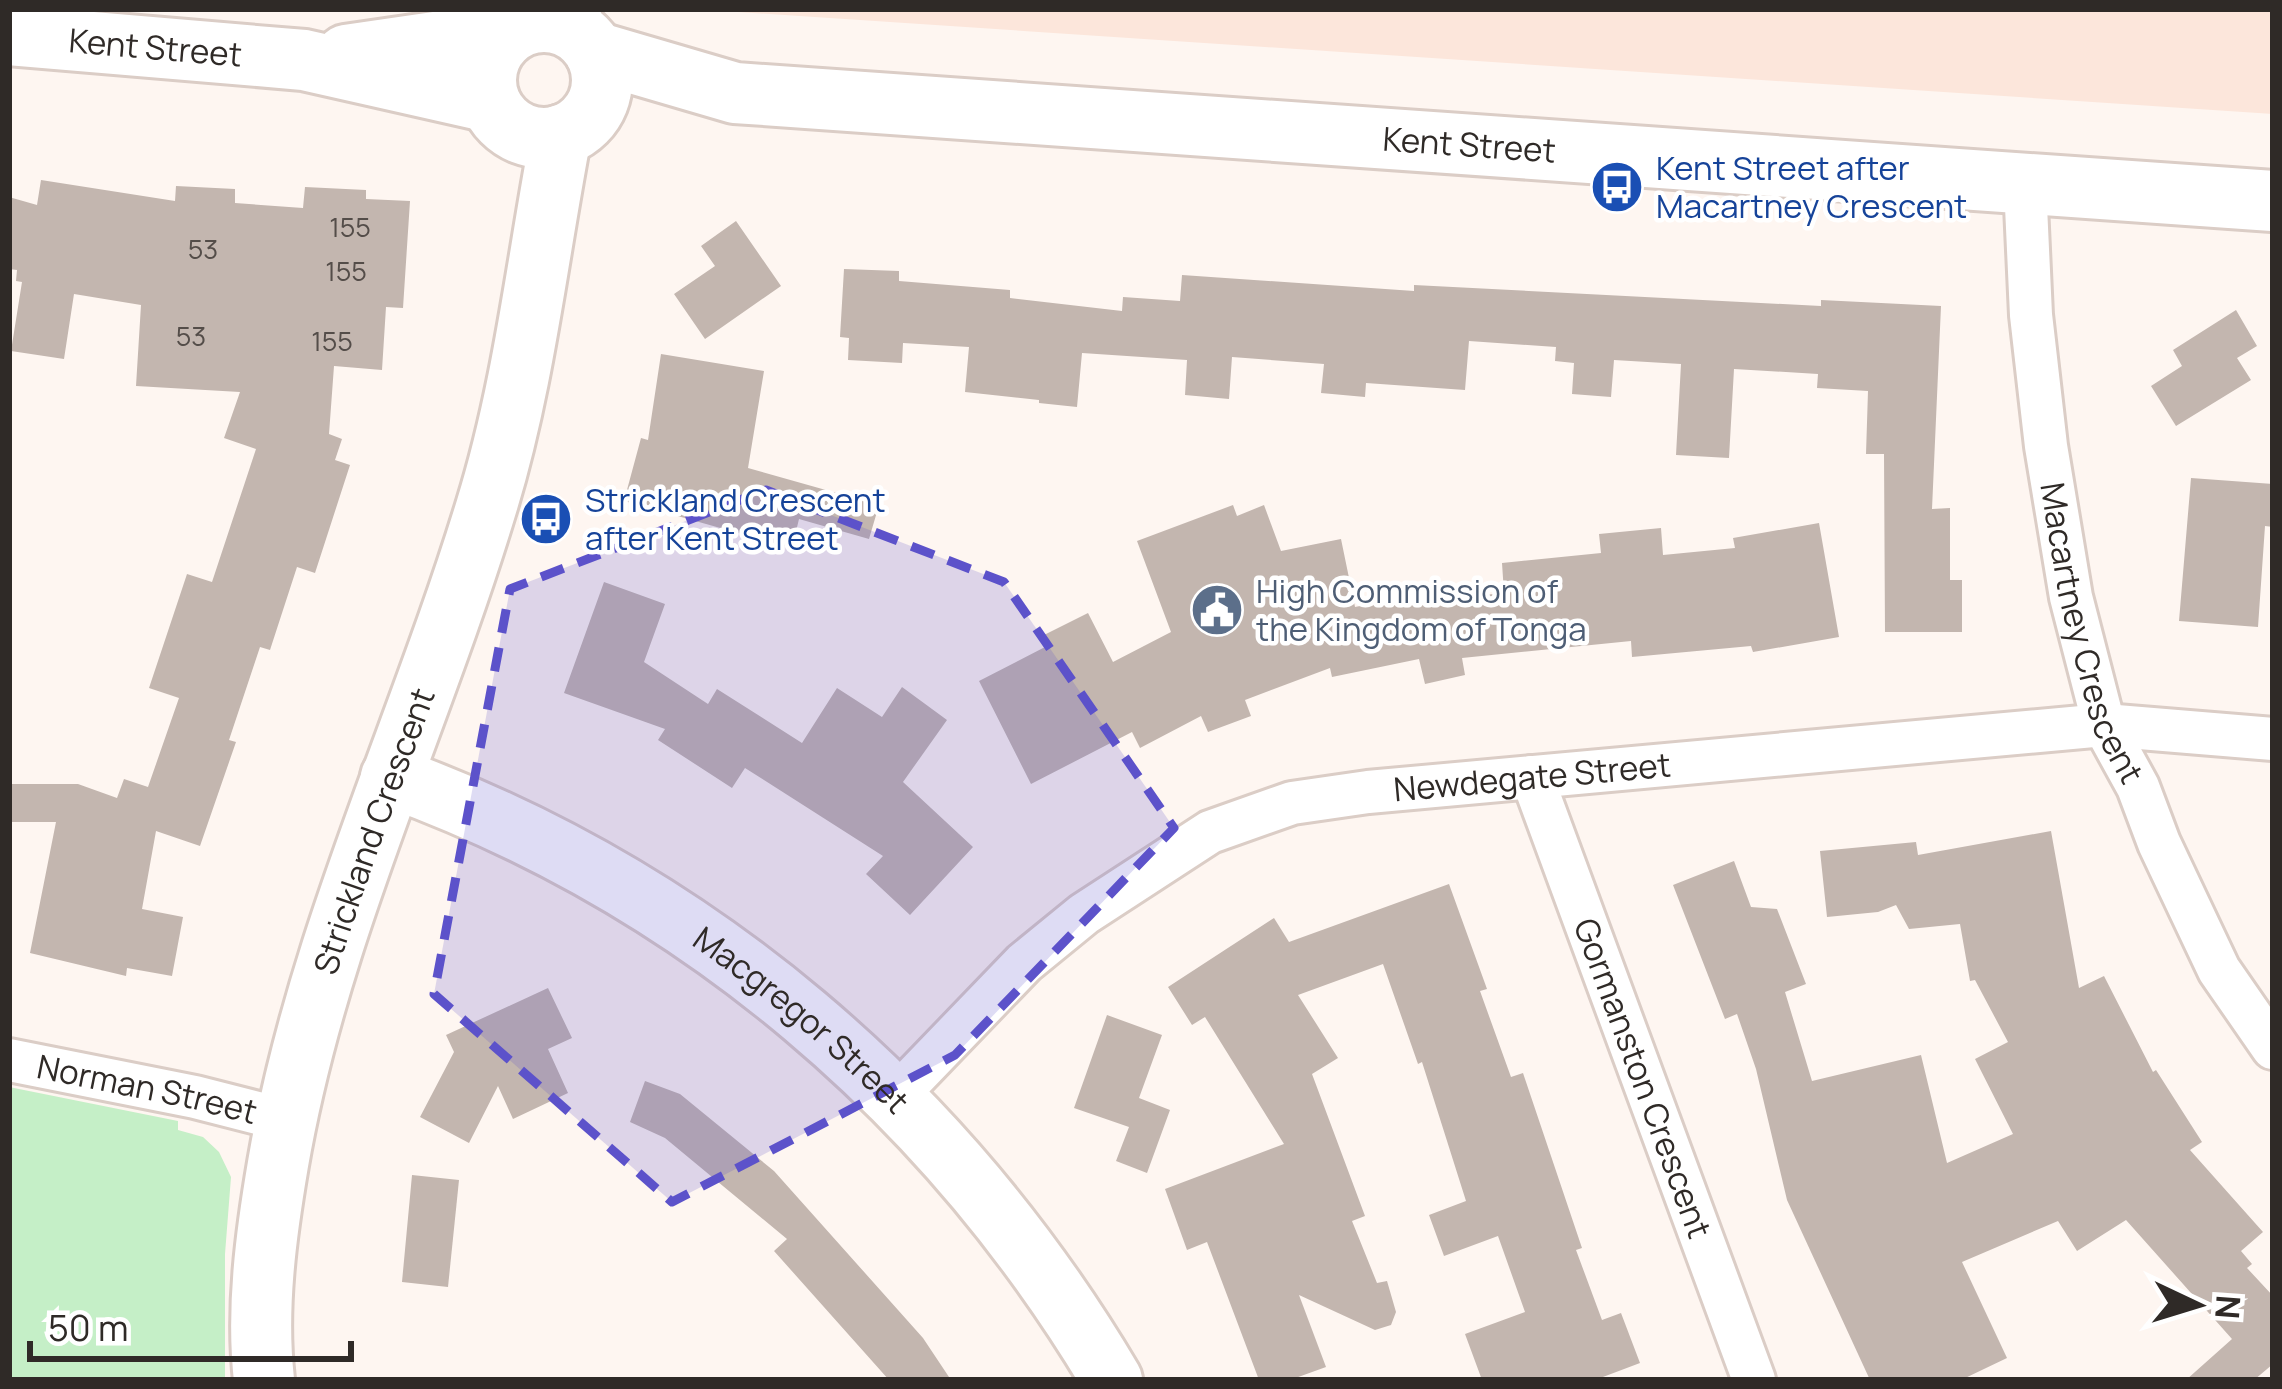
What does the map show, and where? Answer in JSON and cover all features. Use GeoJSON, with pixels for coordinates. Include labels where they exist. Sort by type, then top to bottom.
{"type":"FeatureCollection","features":[{"type":"Feature","properties":{"kind":"main road","name":"Kent Street"},"geometry":{"type":"LineString","coordinates":[[304,60],[555,27],[735,93],[2273,201]]}},
{"type":"Feature","properties":{"kind":"main road"},"geometry":{"type":"LineString","coordinates":[[555,27],[602,88],[573,128],[526,135],[494,108],[486,82],[496,46],[555,27]]}},
{"type":"Feature","properties":{"kind":"main road","name":"Kent Street"},"geometry":{"type":"LineString","coordinates":[[9,35],[304,60],[494,108]]}},
{"type":"Feature","properties":{"kind":"main road","name":"Kent Street"},"geometry":{"type":"LineString","coordinates":[[573,128],[735,93]]}},
{"type":"Feature","properties":{"kind":"main road","name":"Strickland Crescent"},"geometry":{"type":"LineString","coordinates":[[494,108],[531,292]]}},
{"type":"Feature","properties":{"kind":"main road","name":"Strickland Crescent"},"geometry":{"type":"LineString","coordinates":[[264,1380],[266,1231],[296,1066],[328,955],[486,508],[520,380],[531,292],[573,128]]}},
{"type":"Feature","properties":{"kind":"main road","name":"Macgregor Street"},"geometry":{"type":"LineString","coordinates":[[391,777],[557,853],[701,936],[764,981],[896,1096],[988,1198],[1066,1302],[1112,1380]]}},
{"type":"Feature","properties":{"kind":"street","name":"Macartney Crescent"},"geometry":{"type":"LineString","coordinates":[[2025,184],[2031,315],[2046,446],[2071,597],[2104,725],[2138,787],[2219,970],[2273,1048]]}},
{"type":"Feature","properties":{"kind":"street","name":"Newdegate Street"},"geometry":{"type":"LineString","coordinates":[[896,1096],[1024,963],[1084,914],[1210,832],[1292,803],[1368,792],[2104,725],[2273,739]]}},
{"type":"Feature","properties":{"kind":"street","name":"Gormanston Crescent"},"geometry":{"type":"LineString","coordinates":[[1532,777],[1754,1380]]}},
{"type":"Feature","properties":{"kind":"street","name":"Norman Street"},"geometry":{"type":"LineString","coordinates":[[9,1060],[286,1120]]}},
{"type":"Feature","properties":{"kind":"highlighted area"},"geometry":{"type":"Polygon","coordinates":[[[766,490],[1004,582],[1174,828],[955,1055],[672,1202],[434,994],[510,589],[766,490]]]}},
{"type":"Feature","properties":{"kind":"shaded area"},"geometry":{"type":"Polygon","coordinates":[[[693,9],[2273,9],[2273,114],[693,9]]]}},
{"type":"Feature","properties":{"kind":"green space"},"geometry":{"type":"Polygon","coordinates":[[[9,1087],[178,1121],[178,1130],[203,1137],[219,1152],[231,1177],[225,1254],[225,1380],[9,1380],[9,1087]]]}},
{"type":"Feature","properties":{"kind":"building"},"geometry":{"type":"Polygon","coordinates":[[[41,180],[175,201],[176,186],[235,189],[235,203],[303,208],[305,187],[366,190],[366,199],[410,201],[403,308],[386,307],[382,370],[334,366],[329,434],[342,439],[335,460],[350,465],[315,573],[297,567],[270,650],[260,647],[229,740],[236,742],[200,846],[156,831],[142,909],[183,917],[172,976],[127,968],[126,976],[30,953],[56,822],[9,822],[9,784],[78,784],[117,798],[124,779],[148,787],[179,698],[149,688],[187,574],[212,582],[256,449],[224,438],[240,392],[136,386],[141,305],[74,294],[64,359],[11,351],[22,282],[16,281],[17,270],[9,269],[9,197],[37,205],[41,180]]]}},
{"type":"Feature","properties":{"kind":"building"},"geometry":{"type":"Polygon","coordinates":[[[736,221],[781,286],[705,339],[674,294],[715,266],[701,246],[736,221]]]}},
{"type":"Feature","properties":{"kind":"building"},"geometry":{"type":"Polygon","coordinates":[[[844,269],[899,271],[899,281],[1010,290],[1010,298],[1122,311],[1123,297],[1180,301],[1182,275],[1414,291],[1414,285],[1821,306],[1821,300],[1941,306],[1932,509],[1950,508],[1950,580],[1962,580],[1962,632],[1885,632],[1884,454],[1866,454],[1868,391],[1817,388],[1818,374],[1734,369],[1729,458],[1676,455],[1681,364],[1614,360],[1611,397],[1572,394],[1574,363],[1555,361],[1556,347],[1469,341],[1465,390],[1366,383],[1365,397],[1321,393],[1324,364],[1232,357],[1229,399],[1185,395],[1187,360],[1082,353],[1077,407],[1039,403],[965,392],[969,347],[903,343],[902,363],[848,360],[849,338],[840,337],[844,269]]]}},
{"type":"Feature","properties":{"kind":"building"},"geometry":{"type":"Polygon","coordinates":[[[2236,310],[2257,346],[2237,358],[2251,380],[2176,426],[2151,386],[2182,366],[2173,350],[2236,310]]]}},
{"type":"Feature","properties":{"kind":"building"},"geometry":{"type":"Polygon","coordinates":[[[661,354],[764,371],[748,468],[879,505],[869,539],[799,519],[792,548],[624,501],[641,438],[648,440],[661,354]]]}},
{"type":"Feature","properties":{"kind":"building"},"geometry":{"type":"Polygon","coordinates":[[[2191,478],[2273,484],[2273,527],[2265,526],[2258,627],[2179,621],[2191,478]]]}},
{"type":"Feature","properties":{"kind":"building"},"geometry":{"type":"Polygon","coordinates":[[[1233,505],[1237,516],[1264,505],[1281,551],[1341,539],[1355,607],[1420,594],[1421,601],[1504,593],[1502,563],[1601,553],[1599,534],[1661,528],[1663,555],[1735,548],[1733,538],[1819,523],[1839,637],[1753,652],[1751,646],[1632,657],[1631,641],[1462,658],[1465,675],[1425,684],[1419,659],[1332,677],[1330,668],[1245,700],[1251,716],[1208,732],[1201,716],[1140,748],[1132,732],[1031,784],[979,681],[1045,647],[1040,637],[1088,613],[1113,662],[1171,632],[1137,541],[1233,505]]]}},
{"type":"Feature","properties":{"kind":"building"},"geometry":{"type":"Polygon","coordinates":[[[604,582],[665,604],[644,662],[708,704],[717,689],[802,743],[837,688],[882,717],[902,687],[947,720],[903,782],[973,847],[910,915],[866,874],[883,856],[745,768],[732,788],[658,740],[665,729],[564,693],[604,582]]]}},
{"type":"Feature","properties":{"kind":"building"},"geometry":{"type":"Polygon","coordinates":[[[2051,831],[2079,988],[2104,976],[2153,1072],[2156,1070],[2202,1142],[2190,1150],[2263,1232],[2241,1251],[2252,1264],[2247,1268],[2273,1296],[2273,1364],[2254,1380],[2186,1380],[2232,1339],[2126,1220],[2077,1251],[2058,1221],[1962,1262],[2007,1358],[1961,1380],[1870,1380],[1787,1200],[1756,1069],[1737,1014],[1725,1019],[1673,885],[1734,861],[1751,907],[1777,909],[1806,984],[1785,992],[1812,1081],[1921,1055],[1947,1163],[2013,1134],[1975,1059],[2008,1042],[1975,980],[1970,981],[1960,924],[1909,929],[1896,905],[1878,912],[1827,917],[1820,851],[1916,842],[1918,855],[2051,831]]]}},
{"type":"Feature","properties":{"kind":"building"},"geometry":{"type":"Polygon","coordinates":[[[1449,884],[1487,989],[1480,991],[1511,1077],[1523,1073],[1602,1320],[1621,1313],[1640,1363],[1595,1380],[1482,1380],[1465,1334],[1525,1312],[1498,1236],[1444,1256],[1429,1215],[1466,1201],[1422,1062],[1418,1064],[1383,964],[1298,995],[1338,1058],[1312,1074],[1365,1216],[1352,1221],[1377,1283],[1387,1281],[1396,1312],[1391,1325],[1375,1330],[1299,1295],[1326,1367],[1290,1380],[1259,1380],[1207,1242],[1187,1250],[1165,1189],[1284,1144],[1205,1017],[1192,1025],[1168,987],[1274,918],[1289,942],[1449,884]]]}},
{"type":"Feature","properties":{"kind":"building"},"geometry":{"type":"Polygon","coordinates":[[[548,988],[572,1038],[548,1049],[568,1093],[513,1119],[498,1086],[469,1143],[420,1117],[454,1052],[446,1035],[548,988]]]}},
{"type":"Feature","properties":{"kind":"building"},"geometry":{"type":"Polygon","coordinates":[[[1107,1015],[1162,1035],[1139,1098],[1170,1110],[1147,1173],[1116,1161],[1129,1127],[1074,1108],[1107,1015]]]}},
{"type":"Feature","properties":{"kind":"building"},"geometry":{"type":"Polygon","coordinates":[[[645,1081],[680,1094],[774,1171],[923,1338],[951,1380],[889,1380],[774,1251],[787,1239],[665,1138],[630,1122],[645,1081]]]}},
{"type":"Feature","properties":{"kind":"building"},"geometry":{"type":"Polygon","coordinates":[[[412,1175],[459,1180],[448,1287],[402,1282],[412,1175]]]}},
{"type":"Feature","properties":{"kind":"place","name":"Kent Street after Macartney Crescent"},"geometry":{"type":"Point","coordinates":[1617,187]}},
{"type":"Feature","properties":{"kind":"place","name":"Strickland Crescent after Kent Street"},"geometry":{"type":"Point","coordinates":[546,519]}},
{"type":"Feature","properties":{"kind":"place","name":"High Commission of the Kingdom of Tonga"},"geometry":{"type":"Point","coordinates":[1217,610]}}]}
